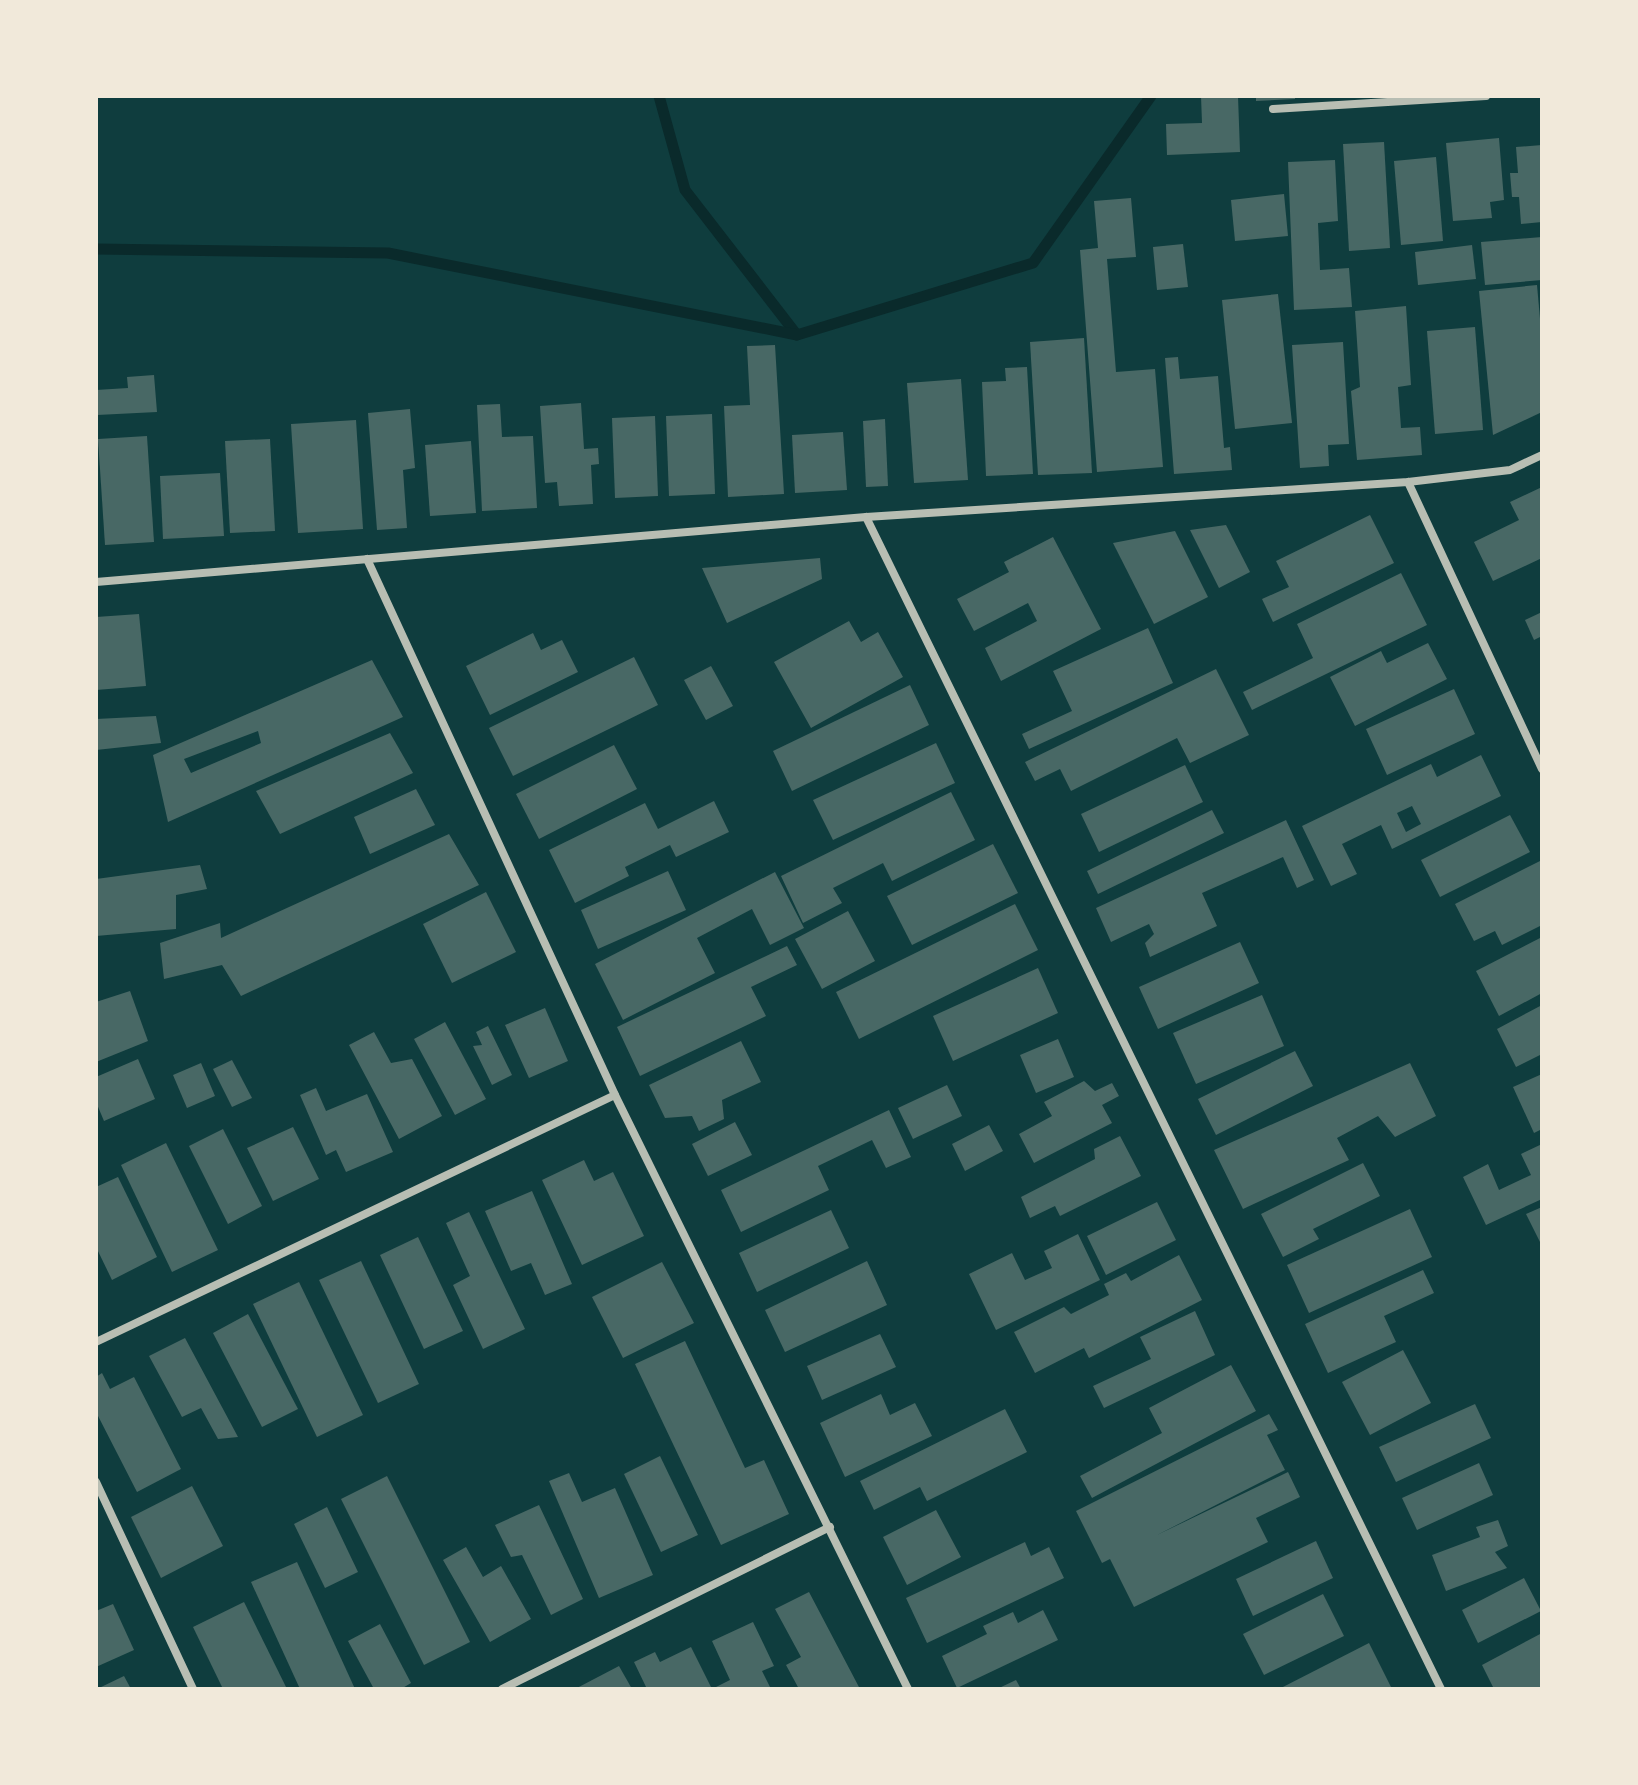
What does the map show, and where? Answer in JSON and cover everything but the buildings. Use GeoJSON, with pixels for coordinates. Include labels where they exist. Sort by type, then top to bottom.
{"type":"FeatureCollection","features":[{"type":"Feature","properties":{"kind":"street"},"geometry":{"type":"LineString","coordinates":[[1273,109],[1399,98],[1486,96]]}},
{"type":"Feature","properties":{"kind":"street"},"geometry":{"type":"LineString","coordinates":[[96,582],[866,517],[1408,482],[1510,470],[1542,455]]}},
{"type":"Feature","properties":{"kind":"street"},"geometry":{"type":"LineString","coordinates":[[1408,482],[1542,769]]}},
{"type":"Feature","properties":{"kind":"street"},"geometry":{"type":"LineString","coordinates":[[866,517],[1441,1689]]}},
{"type":"Feature","properties":{"kind":"street"},"geometry":{"type":"LineString","coordinates":[[367,559],[615,1095],[908,1689]]}},
{"type":"Feature","properties":{"kind":"street"},"geometry":{"type":"LineString","coordinates":[[96,1342],[615,1095]]}},
{"type":"Feature","properties":{"kind":"street"},"geometry":{"type":"LineString","coordinates":[[96,1482],[193,1689]]}},
{"type":"Feature","properties":{"kind":"street"},"geometry":{"type":"LineString","coordinates":[[502,1689],[830,1527]]}},
{"type":"Feature","properties":{"kind":"waterway"},"geometry":{"type":"LineString","coordinates":[[659,96],[685,190],[797,335]]}},
{"type":"Feature","properties":{"kind":"waterway"},"geometry":{"type":"LineString","coordinates":[[96,249],[388,253],[797,335],[1033,263],[1151,96]]}}]}
